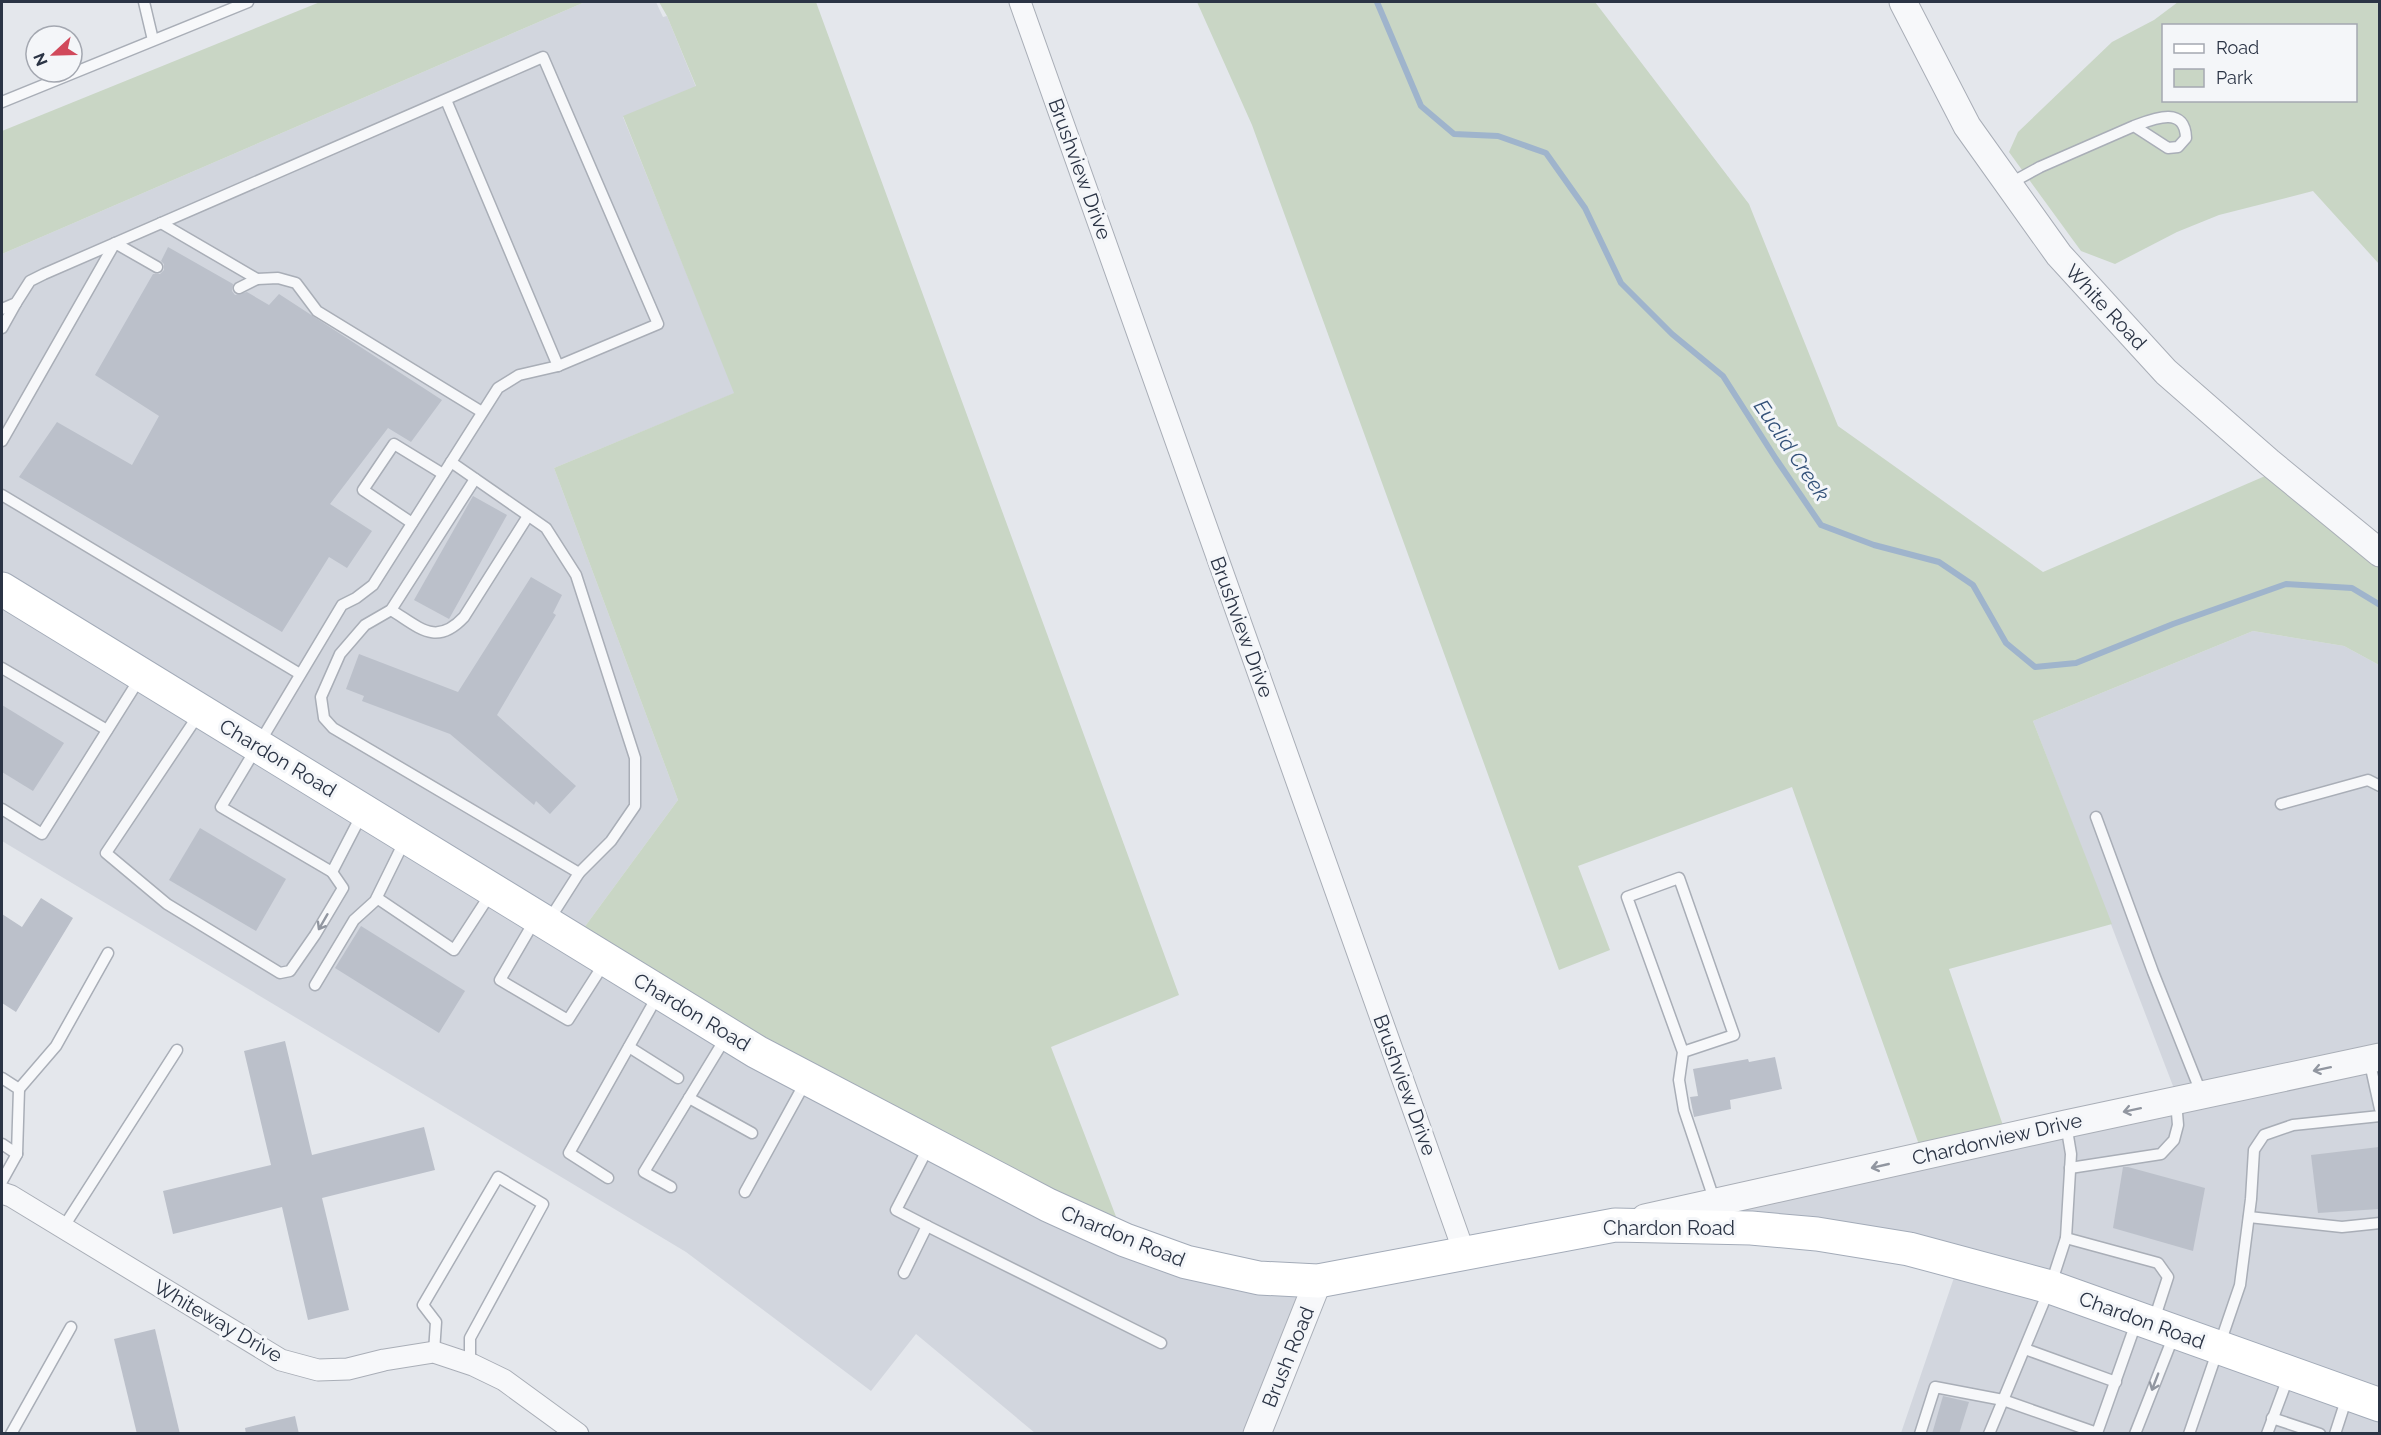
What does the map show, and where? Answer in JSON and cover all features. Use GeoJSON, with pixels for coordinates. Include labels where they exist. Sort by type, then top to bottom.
{"type":"FeatureCollection","features":[{"type":"Feature","properties":{"kind":"main road","name":"Chardon Road"},"geometry":{"type":"LineString","coordinates":[[2,589],[728,1034],[1048,1205],[1125,1240],[1186,1262],[1259,1278],[1318,1281],[1615,1225],[1751,1228],[1817,1234],[1909,1249],[2050,1287],[2379,1405]]}},
{"type":"Feature","properties":{"kind":"street","name":"Brushview Drive"},"geometry":{"type":"LineString","coordinates":[[1020,2],[1464,1252]]}},
{"type":"Feature","properties":{"kind":"street","name":"White Road"},"geometry":{"type":"LineString","coordinates":[[1904,2],[1967,126],[2059,255],[2166,372],[2379,553]]}},
{"type":"Feature","properties":{"kind":"street","name":"Chardonview Drive"},"geometry":{"type":"LineString","coordinates":[[1615,1225],[2374,1058]]}},
{"type":"Feature","properties":{"kind":"street","name":"Whiteway Drive"},"geometry":{"type":"LineString","coordinates":[[2,1193],[11,1196],[281,1360],[318,1370],[348,1369],[384,1360],[434,1352],[470,1364],[504,1380],[578,1434]]}},
{"type":"Feature","properties":{"kind":"street","name":"Brush Road"},"geometry":{"type":"LineString","coordinates":[[1257,1434],[1318,1281]]}},
{"type":"Feature","properties":{"kind":"lane"},"geometry":{"type":"LineString","coordinates":[[144,2],[153,40]]}},
{"type":"Feature","properties":{"kind":"lane"},"geometry":{"type":"LineString","coordinates":[[2,102],[248,2]]}},
{"type":"Feature","properties":{"kind":"lane"},"geometry":{"type":"LineString","coordinates":[[2,328],[30,281],[543,57],[658,324],[558,366],[519,375],[498,388],[373,585],[342,605],[221,807],[332,872],[343,888],[290,971],[280,973],[167,904],[106,853],[201,711]]}},
{"type":"Feature","properties":{"kind":"lane"},"geometry":{"type":"LineString","coordinates":[[446,100],[558,366]]}},
{"type":"Feature","properties":{"kind":"lane"},"geometry":{"type":"LineString","coordinates":[[2009,184],[2040,167],[2134,126]]}},
{"type":"Feature","properties":{"kind":"lane"},"geometry":{"type":"LineString","coordinates":[[161,223],[257,279]]}},
{"type":"Feature","properties":{"kind":"lane"},"geometry":{"type":"LineString","coordinates":[[115,243],[157,267]]}},
{"type":"Feature","properties":{"kind":"lane"},"geometry":{"type":"LineString","coordinates":[[2,441],[115,243]]}},
{"type":"Feature","properties":{"kind":"lane"},"geometry":{"type":"LineString","coordinates":[[239,288],[257,279],[278,278],[296,283],[317,310],[482,412]]}},
{"type":"Feature","properties":{"kind":"lane"},"geometry":{"type":"LineString","coordinates":[[2,309],[16,303]]}},
{"type":"Feature","properties":{"kind":"lane"},"geometry":{"type":"LineString","coordinates":[[412,523],[363,490],[394,444],[443,474]]}},
{"type":"Feature","properties":{"kind":"lane"},"geometry":{"type":"LineString","coordinates":[[451,462],[546,528],[576,575],[635,758],[635,806],[611,841],[579,873],[542,920],[500,980],[568,1020],[607,960]]}},
{"type":"Feature","properties":{"kind":"lane"},"geometry":{"type":"LineString","coordinates":[[476,479],[391,610],[365,625],[340,654],[321,697],[324,718],[333,728],[579,873]]}},
{"type":"Feature","properties":{"kind":"lane"},"geometry":{"type":"LineString","coordinates":[[2,495],[300,674]]}},
{"type":"Feature","properties":{"kind":"lane"},"geometry":{"type":"LineString","coordinates":[[391,610],[424,630],[440,634],[453,629],[464,617],[528,516]]}},
{"type":"Feature","properties":{"kind":"lane"},"geometry":{"type":"LineString","coordinates":[[2,668],[107,730]]}},
{"type":"Feature","properties":{"kind":"lane"},"geometry":{"type":"LineString","coordinates":[[2,810],[42,834],[142,675]]}},
{"type":"Feature","properties":{"kind":"lane"},"geometry":{"type":"LineString","coordinates":[[2281,804],[2368,780],[2379,786]]}},
{"type":"Feature","properties":{"kind":"lane"},"geometry":{"type":"LineString","coordinates":[[332,872],[364,811]]}},
{"type":"Feature","properties":{"kind":"lane"},"geometry":{"type":"LineString","coordinates":[[2096,818],[2152,972],[2202,1095]]}},
{"type":"Feature","properties":{"kind":"lane"},"geometry":{"type":"LineString","coordinates":[[315,985],[354,920],[377,898],[407,838]]}},
{"type":"Feature","properties":{"kind":"lane"},"geometry":{"type":"LineString","coordinates":[[1683,1052],[1734,1035],[1679,878],[1627,897],[1683,1052],[1679,1080],[1684,1110],[1716,1202]]}},
{"type":"Feature","properties":{"kind":"lane"},"geometry":{"type":"LineString","coordinates":[[377,898],[454,950],[493,890]]}},
{"type":"Feature","properties":{"kind":"lane"},"geometry":{"type":"LineString","coordinates":[[2,1180],[17,1154],[19,1089],[56,1046],[108,954]]}},
{"type":"Feature","properties":{"kind":"lane"},"geometry":{"type":"LineString","coordinates":[[608,1178],[569,1153],[660,992]]}},
{"type":"Feature","properties":{"kind":"lane"},"geometry":{"type":"LineString","coordinates":[[671,1187],[644,1172],[728,1034]]}},
{"type":"Feature","properties":{"kind":"lane"},"geometry":{"type":"LineString","coordinates":[[629,1047],[678,1078]]}},
{"type":"Feature","properties":{"kind":"lane"},"geometry":{"type":"LineString","coordinates":[[63,1228],[177,1050]]}},
{"type":"Feature","properties":{"kind":"lane"},"geometry":{"type":"LineString","coordinates":[[2374,1058],[2379,1108]]}},
{"type":"Feature","properties":{"kind":"lane"},"geometry":{"type":"LineString","coordinates":[[2,1078],[19,1089]]}},
{"type":"Feature","properties":{"kind":"lane"},"geometry":{"type":"LineString","coordinates":[[746,1192],[807,1078]]}},
{"type":"Feature","properties":{"kind":"lane"},"geometry":{"type":"LineString","coordinates":[[689,1098],[752,1133]]}},
{"type":"Feature","properties":{"kind":"lane"},"geometry":{"type":"LineString","coordinates":[[2070,1168],[2161,1154],[2175,1140],[2178,1125],[2176,1100]]}},
{"type":"Feature","properties":{"kind":"lane"},"geometry":{"type":"LineString","coordinates":[[2189,1434],[2240,1285],[2249,1217],[2254,1150],[2264,1135],[2293,1125],[2379,1116]]}},
{"type":"Feature","properties":{"kind":"lane"},"geometry":{"type":"LineString","coordinates":[[1989,1434],[2050,1287],[2066,1238],[2072,1154],[2066,1124]]}},
{"type":"Feature","properties":{"kind":"lane"},"geometry":{"type":"LineString","coordinates":[[931,1143],[896,1210],[1161,1343]]}},
{"type":"Feature","properties":{"kind":"lane"},"geometry":{"type":"LineString","coordinates":[[2,1144],[17,1154]]}},
{"type":"Feature","properties":{"kind":"lane"},"geometry":{"type":"LineString","coordinates":[[434,1352],[436,1322],[423,1305],[498,1177],[543,1204],[471,1338],[470,1364]]}},
{"type":"Feature","properties":{"kind":"lane"},"geometry":{"type":"LineString","coordinates":[[2249,1217],[2342,1227],[2379,1223]]}},
{"type":"Feature","properties":{"kind":"lane"},"geometry":{"type":"LineString","coordinates":[[904,1273],[927,1226]]}},
{"type":"Feature","properties":{"kind":"lane"},"geometry":{"type":"LineString","coordinates":[[2066,1238],[2158,1263],[2168,1277],[2155,1325],[2135,1434]]}},
{"type":"Feature","properties":{"kind":"lane"},"geometry":{"type":"LineString","coordinates":[[1920,1434],[1935,1387],[2003,1400],[2097,1433],[2116,1382],[2155,1325]]}},
{"type":"Feature","properties":{"kind":"lane"},"geometry":{"type":"LineString","coordinates":[[11,1434],[71,1327]]}},
{"type":"Feature","properties":{"kind":"lane"},"geometry":{"type":"LineString","coordinates":[[2025,1350],[2116,1382]]}},
{"type":"Feature","properties":{"kind":"lane"},"geometry":{"type":"LineString","coordinates":[[2267,1434],[2289,1373]]}},
{"type":"Feature","properties":{"kind":"lane"},"geometry":{"type":"LineString","coordinates":[[2335,1434],[2348,1394]]}},
{"type":"Feature","properties":{"kind":"lane"},"geometry":{"type":"LineString","coordinates":[[2272,1418],[2320,1434]]}},
{"type":"Feature","properties":{"kind":"shaded area"},"geometry":{"type":"Polygon","coordinates":[[[585,2],[656,2],[663,17],[667,16],[696,87],[623,117],[735,393],[554,468],[678,800],[575,940],[1125,1240],[1318,1281],[1257,1433],[1035,1433],[916,1334],[871,1391],[686,1252],[2,841],[2,254],[585,2]]]}},
{"type":"Feature","properties":{"kind":"shaded area"},"geometry":{"type":"Polygon","coordinates":[[[2253,631],[2344,646],[2379,665],[2379,1433],[1901,1433],[1959,1263],[1615,1225],[2178,1099],[2033,721],[2253,631]]]}},
{"type":"Feature","properties":{"kind":"green space"},"geometry":{"type":"Polygon","coordinates":[[[320,2],[585,2],[2,254],[2,131],[320,2]]]}},
{"type":"Feature","properties":{"kind":"green space"},"geometry":{"type":"Polygon","coordinates":[[[659,2],[816,2],[1179,995],[1051,1047],[1125,1240],[575,940],[678,800],[554,468],[734,393],[623,116],[696,86],[659,2]]]}},
{"type":"Feature","properties":{"kind":"green space"},"geometry":{"type":"Polygon","coordinates":[[[1197,2],[1595,2],[1749,204],[1838,426],[2043,572],[2279,470],[2379,553],[2379,665],[2344,646],[2253,631],[2033,721],[2112,924],[1949,969],[2007,1137],[1923,1156],[1792,787],[1578,866],[1610,950],[1559,970],[1252,125],[1197,2]]]}},
{"type":"Feature","properties":{"kind":"green space"},"geometry":{"type":"Polygon","coordinates":[[[2178,2],[2377,2],[2380,8],[2379,264],[2313,191],[2219,215],[2177,232],[2115,264],[2081,251],[2009,152],[2018,132],[2112,42],[2154,20],[2178,2]]]}},
{"type":"Feature","properties":{"kind":"building"},"geometry":{"type":"Polygon","coordinates":[[[168,247],[233,284],[232,291],[235,295],[247,292],[269,305],[279,294],[442,400],[411,442],[388,428],[330,504],[372,531],[347,568],[329,557],[282,632],[19,477],[57,422],[132,465],[159,416],[95,375],[153,274],[160,274],[164,270],[164,264],[161,261],[168,247]]]}},
{"type":"Feature","properties":{"kind":"building"},"geometry":{"type":"Polygon","coordinates":[[[473,496],[507,515],[449,619],[414,600],[473,496]]]}},
{"type":"Feature","properties":{"kind":"building"},"geometry":{"type":"Polygon","coordinates":[[[531,577],[562,595],[553,613],[556,615],[497,715],[576,786],[550,814],[536,801],[534,805],[450,734],[362,701],[364,696],[346,689],[359,654],[458,692],[531,577]]]}},
{"type":"Feature","properties":{"kind":"building"},"geometry":{"type":"Polygon","coordinates":[[[2,705],[64,743],[33,791],[2,772],[2,705]]]}},
{"type":"Feature","properties":{"kind":"building"},"geometry":{"type":"Polygon","coordinates":[[[200,828],[286,879],[256,931],[169,880],[200,828]]]}},
{"type":"Feature","properties":{"kind":"building"},"geometry":{"type":"Polygon","coordinates":[[[41,898],[73,918],[16,1012],[2,1003],[2,914],[22,927],[41,898]]]}},
{"type":"Feature","properties":{"kind":"building"},"geometry":{"type":"Polygon","coordinates":[[[361,926],[465,991],[439,1033],[335,968],[361,926]]]}},
{"type":"Feature","properties":{"kind":"building"},"geometry":{"type":"Polygon","coordinates":[[[285,1041],[312,1155],[424,1127],[435,1170],[322,1198],[349,1310],[308,1320],[282,1207],[173,1234],[163,1191],[271,1165],[244,1051],[285,1041]]]}},
{"type":"Feature","properties":{"kind":"building"},"geometry":{"type":"Polygon","coordinates":[[[1775,1057],[1782,1089],[1730,1100],[1731,1109],[1694,1117],[1690,1097],[1698,1096],[1693,1069],[1748,1059],[1749,1062],[1775,1057]]]}},
{"type":"Feature","properties":{"kind":"building"},"geometry":{"type":"Polygon","coordinates":[[[2379,1147],[2379,1209],[2318,1213],[2311,1155],[2379,1147]]]}},
{"type":"Feature","properties":{"kind":"building"},"geometry":{"type":"Polygon","coordinates":[[[2123,1167],[2205,1188],[2193,1251],[2113,1228],[2123,1167]]]}},
{"type":"Feature","properties":{"kind":"building"},"geometry":{"type":"Polygon","coordinates":[[[155,1329],[180,1434],[137,1434],[114,1339],[155,1329]]]}},
{"type":"Feature","properties":{"kind":"building"},"geometry":{"type":"Polygon","coordinates":[[[1943,1396],[1969,1402],[1959,1434],[1932,1434],[1943,1396]]]}},
{"type":"Feature","properties":{"kind":"building"},"geometry":{"type":"Polygon","coordinates":[[[295,1416],[299,1434],[246,1434],[245,1428],[295,1416]]]}},
{"type":"Feature","properties":{"kind":"waterway","name":"Euclid Creek"},"geometry":{"type":"LineString","coordinates":[[1377,2],[1421,106],[1454,134],[1498,136],[1546,153],[1585,208],[1621,283],[1672,334],[1723,376],[1821,525],[1874,545],[1939,562],[1973,585],[2006,643],[2035,667],[2076,663],[2173,624],[2286,584],[2352,588],[2380,605]]}}]}
